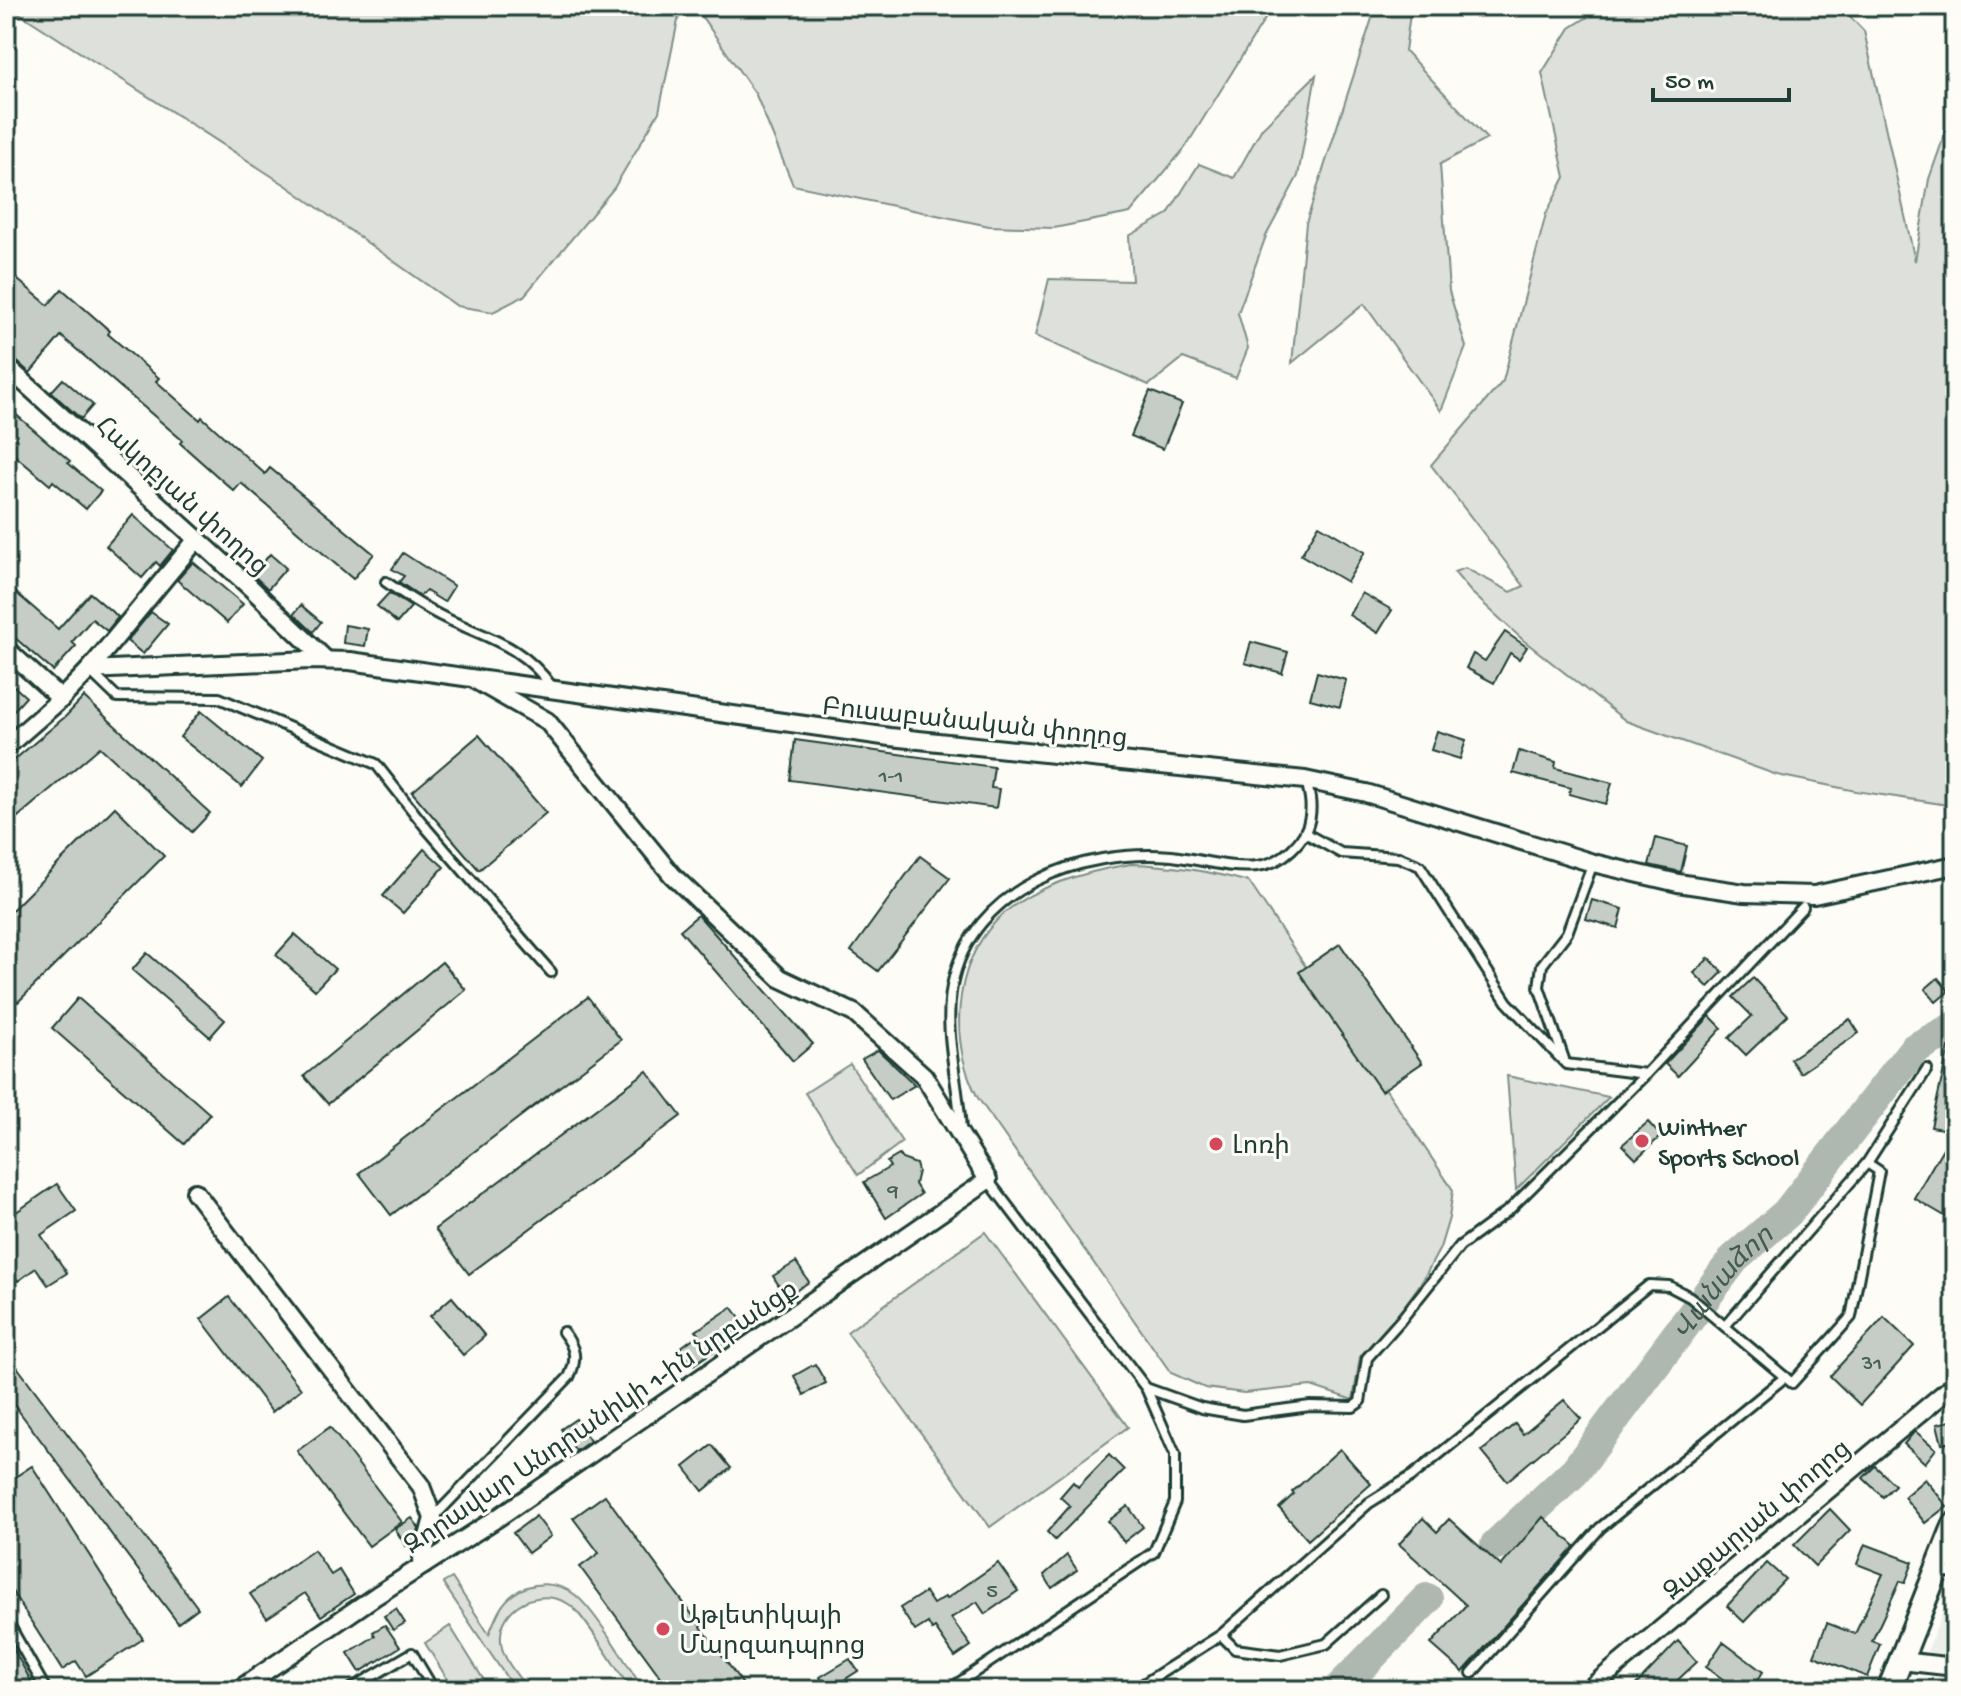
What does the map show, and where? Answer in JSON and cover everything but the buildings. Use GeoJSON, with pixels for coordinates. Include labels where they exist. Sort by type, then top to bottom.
{"type":"FeatureCollection","features":[{"type":"Feature","properties":{"kind":"street","name":"Հակոբյան փողոց"},"geometry":{"type":"LineString","coordinates":[[6,366],[326,660]]}},
{"type":"Feature","properties":{"kind":"street"},"geometry":{"type":"LineString","coordinates":[[6,747],[89,670],[197,539]]}},
{"type":"Feature","properties":{"kind":"street"},"geometry":{"type":"LineString","coordinates":[[6,649],[61,699]]}},
{"type":"Feature","properties":{"kind":"street","name":"Բուսաբանական փողոց"},"geometry":{"type":"LineString","coordinates":[[89,670],[350,661],[890,737],[1305,780],[1366,793],[1593,863],[1691,885],[1744,893],[1814,895],[1955,865]]}},
{"type":"Feature","properties":{"kind":"street"},"geometry":{"type":"LineString","coordinates":[[470,677],[547,721],[672,875],[780,978],[854,1013],[924,1076],[988,1180]]}},
{"type":"Feature","properties":{"kind":"street","name":"Զորավար Անդրանիկի 1-ին նրբանցք"},"geometry":{"type":"LineString","coordinates":[[238,1690],[499,1517],[988,1180]]}},
{"type":"Feature","properties":{"kind":"street"},"geometry":{"type":"LineString","coordinates":[[195,1192],[421,1486],[433,1518],[422,1559],[424,1565]]}},
{"type":"Feature","properties":{"kind":"street","name":"Զաքարյան փողոց"},"geometry":{"type":"LineString","coordinates":[[1588,1690],[1955,1384]]}},
{"type":"Feature","properties":{"kind":"street"},"geometry":{"type":"LineString","coordinates":[[1889,1690],[1946,1572],[1955,1524]]}},
{"type":"Feature","properties":{"kind":"street"},"geometry":{"type":"LineString","coordinates":[[1901,1661],[1955,1667]]}},
{"type":"Feature","properties":{"kind":"lane"},"geometry":{"type":"LineString","coordinates":[[386,582],[435,613],[487,635],[523,655],[538,668],[553,689]]}},
{"type":"Feature","properties":{"kind":"lane"},"geometry":{"type":"LineString","coordinates":[[89,670],[117,697],[219,698],[376,764],[427,829],[551,972]]}},
{"type":"Feature","properties":{"kind":"lane"},"geometry":{"type":"LineString","coordinates":[[961,1136],[949,1019],[953,984],[965,950],[990,912],[1019,888],[1058,870],[1131,856],[1171,856],[1257,866],[1278,860],[1305,833],[1311,799],[1305,780]]}},
{"type":"Feature","properties":{"kind":"lane"},"geometry":{"type":"LineString","coordinates":[[1305,833],[1341,853],[1398,857],[1420,866],[1507,1002],[1566,1064],[1646,1074]]}},
{"type":"Feature","properties":{"kind":"lane"},"geometry":{"type":"LineString","coordinates":[[1566,1064],[1539,987],[1542,965],[1567,933],[1593,863]]}},
{"type":"Feature","properties":{"kind":"lane"},"geometry":{"type":"LineString","coordinates":[[1146,1388],[1202,1408],[1243,1415],[1310,1406],[1353,1407],[1360,1402],[1367,1358],[1460,1246],[1509,1210],[1646,1074],[1803,907]]}},
{"type":"Feature","properties":{"kind":"lane"},"geometry":{"type":"LineString","coordinates":[[1726,1325],[1867,1163],[1927,1069]]}},
{"type":"Feature","properties":{"kind":"lane"},"geometry":{"type":"LineString","coordinates":[[1134,1690],[1221,1635],[1369,1503],[1412,1476],[1649,1285],[1669,1286],[1690,1297],[1792,1383],[1851,1317],[1879,1171],[1867,1163]]}},
{"type":"Feature","properties":{"kind":"lane"},"geometry":{"type":"LineString","coordinates":[[948,1690],[1154,1552],[1175,1502],[1175,1454],[1146,1388],[988,1180]]}},
{"type":"Feature","properties":{"kind":"lane"},"geometry":{"type":"LineString","coordinates":[[433,1518],[569,1377],[576,1363],[572,1343],[563,1332]]}},
{"type":"Feature","properties":{"kind":"lane"},"geometry":{"type":"LineString","coordinates":[[1472,1673],[1600,1528],[1785,1377]]}},
{"type":"Feature","properties":{"kind":"lane"},"geometry":{"type":"LineString","coordinates":[[1221,1635],[1235,1649],[1280,1655],[1326,1644],[1381,1595]]}},
{"type":"Feature","properties":{"kind":"lane"},"geometry":{"type":"LineString","coordinates":[[6,1619],[46,1690]]}},
{"type":"Feature","properties":{"kind":"lane"},"geometry":{"type":"LineString","coordinates":[[349,1690],[412,1653],[432,1686],[418,1690]]}},
{"type":"Feature","properties":{"kind":"shaded area"},"geometry":{"type":"Polygon","coordinates":[[[8,6],[681,6],[659,112],[614,188],[524,296],[493,312],[457,306],[287,186],[8,6]]]}},
{"type":"Feature","properties":{"kind":"shaded area"},"geometry":{"type":"Polygon","coordinates":[[[701,6],[1273,6],[1185,148],[1130,213],[1054,228],[989,226],[793,185],[756,95],[700,14],[701,6]]]}},
{"type":"Feature","properties":{"kind":"shaded area"},"geometry":{"type":"Polygon","coordinates":[[[1376,6],[1411,6],[1405,51],[1487,139],[1440,164],[1449,291],[1466,347],[1441,411],[1364,304],[1292,363],[1306,223],[1376,6]]]}},
{"type":"Feature","properties":{"kind":"shaded area"},"geometry":{"type":"Polygon","coordinates":[[[1605,6],[1840,6],[1864,31],[1915,261],[1929,179],[1955,105],[1955,806],[1777,775],[1626,721],[1523,640],[1454,572],[1465,568],[1511,592],[1524,586],[1431,465],[1503,381],[1546,214],[1565,177],[1542,73],[1570,28],[1605,6]]]}},
{"type":"Feature","properties":{"kind":"shaded area"},"geometry":{"type":"Polygon","coordinates":[[[1316,75],[1298,176],[1266,236],[1238,313],[1248,348],[1236,378],[1183,358],[1149,385],[1035,336],[1049,279],[1132,281],[1129,236],[1168,214],[1199,164],[1234,178],[1262,128],[1316,75]]]}},
{"type":"Feature","properties":{"kind":"shaded area","name":"Լոռի"},"geometry":{"type":"Polygon","coordinates":[[[1131,864],[1190,869],[1249,882],[1306,967],[1340,944],[1422,1063],[1385,1088],[1453,1190],[1449,1218],[1440,1248],[1423,1280],[1397,1316],[1360,1357],[1353,1400],[1311,1386],[1244,1393],[1205,1388],[1171,1373],[978,1098],[962,1054],[959,1030],[964,982],[982,939],[997,920],[1025,898],[1078,876],[1131,864]]]}},
{"type":"Feature","properties":{"kind":"shaded area"},"geometry":{"type":"Polygon","coordinates":[[[850,1064],[902,1142],[858,1175],[805,1093],[850,1064]]]}},
{"type":"Feature","properties":{"kind":"shaded area"},"geometry":{"type":"Polygon","coordinates":[[[1507,1076],[1609,1097],[1516,1190],[1507,1076]]]}},
{"type":"Feature","properties":{"kind":"shaded area"},"geometry":{"type":"Polygon","coordinates":[[[985,1232],[1128,1427],[990,1527],[847,1332],[985,1232]]]}},
{"type":"Feature","properties":{"kind":"shaded area"},"geometry":{"type":"Polygon","coordinates":[[[452,1578],[489,1634],[502,1606],[519,1590],[545,1584],[569,1591],[591,1612],[644,1690],[631,1690],[570,1605],[545,1597],[521,1604],[504,1621],[501,1634],[504,1654],[528,1690],[515,1690],[443,1583],[452,1578]]]}},
{"type":"Feature","properties":{"kind":"shaded area"},"geometry":{"type":"Polygon","coordinates":[[[1955,1581],[1955,1656],[1927,1652],[1955,1581]]]}},
{"type":"Feature","properties":{"kind":"shaded area"},"geometry":{"type":"Polygon","coordinates":[[[450,1626],[490,1690],[454,1690],[425,1643],[450,1626]]]}},
{"type":"Feature","properties":{"kind":"waterway","name":"Վանաձոր"},"geometry":{"type":"LineString","coordinates":[[1496,1545],[1575,1471],[1734,1259],[1787,1213],[1914,1049],[1955,1027]]}},
{"type":"Feature","properties":{"kind":"waterway","name":"Վանաձոր"},"geometry":{"type":"LineString","coordinates":[[1338,1690],[1427,1599]]}},
{"type":"Feature","properties":{"kind":"place","name":"Winther Sports School"},"geometry":{"type":"Point","coordinates":[1642,1141]}},
{"type":"Feature","properties":{"kind":"place","name":"Լոռի"},"geometry":{"type":"Point","coordinates":[1216,1144]}},
{"type":"Feature","properties":{"kind":"place","name":"Աթլետիկայի Մարզադպրոց"},"geometry":{"type":"Point","coordinates":[663,1629]}}]}
